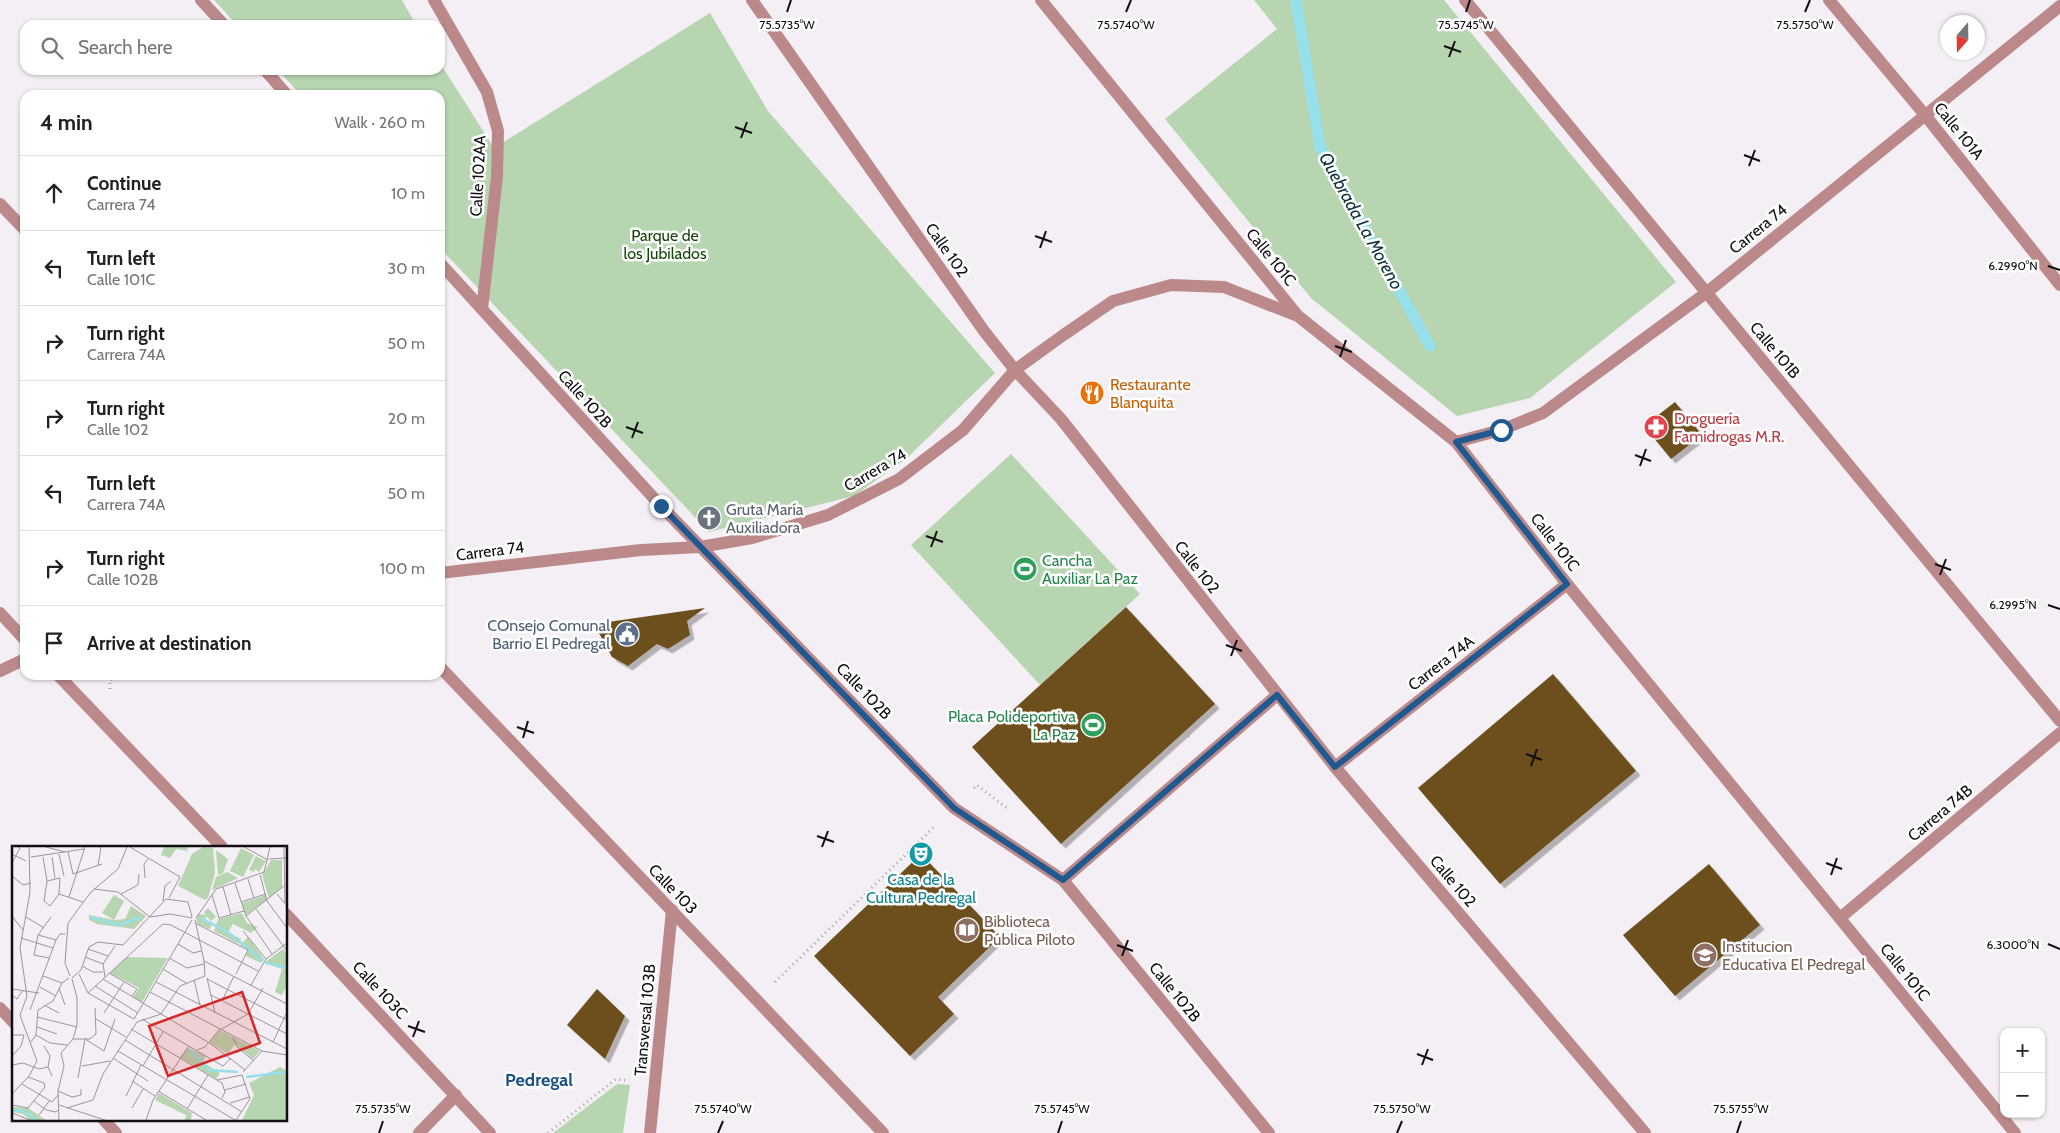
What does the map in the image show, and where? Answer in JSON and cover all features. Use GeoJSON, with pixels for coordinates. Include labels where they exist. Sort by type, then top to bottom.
{"type":"FeatureCollection","features":[{"type":"Feature","properties":{"kind":"street"},"geometry":{"type":"LineString","coordinates":[[201,0],[219,20]]}},
{"type":"Feature","properties":{"kind":"street","name":"Calle 102AA"},"geometry":{"type":"LineString","coordinates":[[434,0],[487,92],[498,131],[497,176],[482,309]]}},
{"type":"Feature","properties":{"kind":"street","name":"Calle 102"},"geometry":{"type":"LineString","coordinates":[[752,0],[984,331],[1061,420],[1335,767],[1645,1133]]}},
{"type":"Feature","properties":{"kind":"street","name":"Calle 101C"},"geometry":{"type":"LineString","coordinates":[[1041,0],[1298,316],[1456,442],[1567,584],[2015,1133]]}},
{"type":"Feature","properties":{"kind":"street","name":"Calle 101B"},"geometry":{"type":"LineString","coordinates":[[1465,0],[2060,721]]}},
{"type":"Feature","properties":{"kind":"street","name":"Calle 101A"},"geometry":{"type":"LineString","coordinates":[[1829,0],[1925,115],[2060,284]]}},
{"type":"Feature","properties":{"kind":"street","name":"Carrera 74"},"geometry":{"type":"LineString","coordinates":[[1456,442],[1501,430],[1543,413],[1706,292],[2060,6]]}},
{"type":"Feature","properties":{"kind":"street"},"geometry":{"type":"LineString","coordinates":[[269,75],[283,90]]}},
{"type":"Feature","properties":{"kind":"street"},"geometry":{"type":"LineString","coordinates":[[0,204],[20,225]]}},
{"type":"Feature","properties":{"kind":"street","name":"Calle 102B"},"geometry":{"type":"LineString","coordinates":[[445,268],[700,547],[954,808],[1063,880],[1269,1133]]}},
{"type":"Feature","properties":{"kind":"street","name":"Carrera 74"},"geometry":{"type":"LineString","coordinates":[[445,573],[641,550],[700,547],[752,538],[828,515],[899,479],[963,430],[1016,370],[1113,301],[1171,285],[1224,287],[1298,316]]}},
{"type":"Feature","properties":{"kind":"street","name":"Carrera 74A"},"geometry":{"type":"LineString","coordinates":[[1335,767],[1567,584]]}},
{"type":"Feature","properties":{"kind":"street"},"geometry":{"type":"LineString","coordinates":[[0,613],[20,635]]}},
{"type":"Feature","properties":{"kind":"street"},"geometry":{"type":"LineString","coordinates":[[0,671],[20,661]]}},
{"type":"Feature","properties":{"kind":"street","name":"Calle 103"},"geometry":{"type":"LineString","coordinates":[[445,672],[883,1133]]}},
{"type":"Feature","properties":{"kind":"street"},"geometry":{"type":"LineString","coordinates":[[63,680],[221,846]]}},
{"type":"Feature","properties":{"kind":"street"},"geometry":{"type":"LineString","coordinates":[[1063,880],[1277,695]]}},
{"type":"Feature","properties":{"kind":"street","name":"Carrera 74B"},"geometry":{"type":"LineString","coordinates":[[1840,918],[2060,733]]}},
{"type":"Feature","properties":{"kind":"street","name":"Transversal 103B"},"geometry":{"type":"LineString","coordinates":[[650,1133],[672,910]]}},
{"type":"Feature","properties":{"kind":"street","name":"Calle 103C"},"geometry":{"type":"LineString","coordinates":[[288,916],[490,1133]]}},
{"type":"Feature","properties":{"kind":"street"},"geometry":{"type":"LineString","coordinates":[[0,1008],[12,1021]]}},
{"type":"Feature","properties":{"kind":"street"},"geometry":{"type":"LineString","coordinates":[[419,1133],[456,1095]]}},
{"type":"Feature","properties":{"kind":"street"},"geometry":{"type":"LineString","coordinates":[[104,1120],[116,1133]]}},
{"type":"Feature","properties":{"kind":"path"},"geometry":{"type":"LineString","coordinates":[[1192,741],[1187,734],[1218,707]]}},
{"type":"Feature","properties":{"kind":"path"},"geometry":{"type":"LineString","coordinates":[[757,1000],[977,785],[1015,814]]}},
{"type":"Feature","properties":{"kind":"path"},"geometry":{"type":"LineString","coordinates":[[548,1133],[616,1079],[636,1082]]}},
{"type":"Feature","properties":{"kind":"green space"},"geometry":{"type":"Polygon","coordinates":[[[214,0],[402,0],[413,20],[232,20],[214,0]]]}},
{"type":"Feature","properties":{"kind":"green space"},"geometry":{"type":"Polygon","coordinates":[[[1254,0],[1444,0],[1676,282],[1530,398],[1457,416],[1311,298],[1165,119],[1277,29],[1254,0]]]}},
{"type":"Feature","properties":{"kind":"green space","name":"Parque de los Jubilados"},"geometry":{"type":"Polygon","coordinates":[[[710,13],[768,111],[995,373],[906,459],[854,496],[709,532],[445,253],[445,90],[296,90],[283,75],[445,75],[445,71],[494,148],[710,13]]]}},
{"type":"Feature","properties":{"kind":"green space","name":"Cancha Auxiliar La Paz"},"geometry":{"type":"Polygon","coordinates":[[[1011,454],[1140,594],[1040,685],[911,545],[1011,454]]]}},
{"type":"Feature","properties":{"kind":"green space"},"geometry":{"type":"Polygon","coordinates":[[[617,1084],[630,1085],[623,1133],[553,1133],[617,1084]]]}},
{"type":"Feature","properties":{"kind":"building"},"geometry":{"type":"Polygon","coordinates":[[[1675,402],[1702,435],[1671,459],[1644,426],[1675,402]]]}},
{"type":"Feature","properties":{"kind":"building","name":"Placa Polideportiva La Paz"},"geometry":{"type":"Polygon","coordinates":[[[1126,607],[1215,704],[1061,844],[972,747],[1126,607]]]}},
{"type":"Feature","properties":{"kind":"building","name":"COnsejo Comunal Barrio El Pedregal"},"geometry":{"type":"Polygon","coordinates":[[[705,608],[687,621],[690,635],[668,649],[657,644],[628,666],[612,657],[594,624],[705,608]]]}},
{"type":"Feature","properties":{"kind":"building"},"geometry":{"type":"Polygon","coordinates":[[[1553,674],[1636,771],[1500,884],[1418,788],[1553,674]]]}},
{"type":"Feature","properties":{"kind":"building","name":"Casa de la Cultura Pedregal"},"geometry":{"type":"Polygon","coordinates":[[[921,854],[1000,937],[938,997],[954,1014],[910,1056],[814,956],[921,854]]]}},
{"type":"Feature","properties":{"kind":"building"},"geometry":{"type":"Polygon","coordinates":[[[1709,864],[1760,925],[1675,996],[1623,935],[1709,864]]]}},
{"type":"Feature","properties":{"kind":"building"},"geometry":{"type":"Polygon","coordinates":[[[597,989],[625,1016],[605,1059],[567,1025],[597,989]]]}},
{"type":"Feature","properties":{"kind":"waterway","name":"Quebrada La Moreno"},"geometry":{"type":"LineString","coordinates":[[1296,0],[1320,147],[1430,346]]}},
{"type":"Feature","properties":{"kind":"place","name":"Restaurante Blanquita"},"geometry":{"type":"Point","coordinates":[1092,393]}},
{"type":"Feature","properties":{"kind":"place","name":"Droguería Famidrogas M.R."},"geometry":{"type":"Point","coordinates":[1656,427]}},
{"type":"Feature","properties":{"kind":"place","name":"Gruta María Auxiliadora"},"geometry":{"type":"Point","coordinates":[709,518]}},
{"type":"Feature","properties":{"kind":"place","name":"Cancha Auxiliar La Paz"},"geometry":{"type":"Point","coordinates":[1025,569]}},
{"type":"Feature","properties":{"kind":"place","name":"COnsejo Comunal Barrio El Pedregal"},"geometry":{"type":"Point","coordinates":[627,634]}},
{"type":"Feature","properties":{"kind":"place","name":"Placa Polideportiva La Paz"},"geometry":{"type":"Point","coordinates":[1093,725]}},
{"type":"Feature","properties":{"kind":"place","name":"Casa de la Cultura Pedregal"},"geometry":{"type":"Point","coordinates":[921,854]}},
{"type":"Feature","properties":{"kind":"place","name":"Biblioteca Pública Piloto"},"geometry":{"type":"Point","coordinates":[967,930]}},
{"type":"Feature","properties":{"kind":"place","name":"Institucion Educativa El Pedregal"},"geometry":{"type":"Point","coordinates":[1705,955]}},
{"type":"Feature","properties":{"kind":"district","name":"Pedregal"},"geometry":{"type":"Point","coordinates":[539,1080]}},
{"type":"Feature","properties":{"kind":"route"},"geometry":{"type":"LineString","coordinates":[[661,506],[954,808],[1063,880],[1277,695],[1335,767],[1567,584],[1456,442],[1501,430]]}}]}
